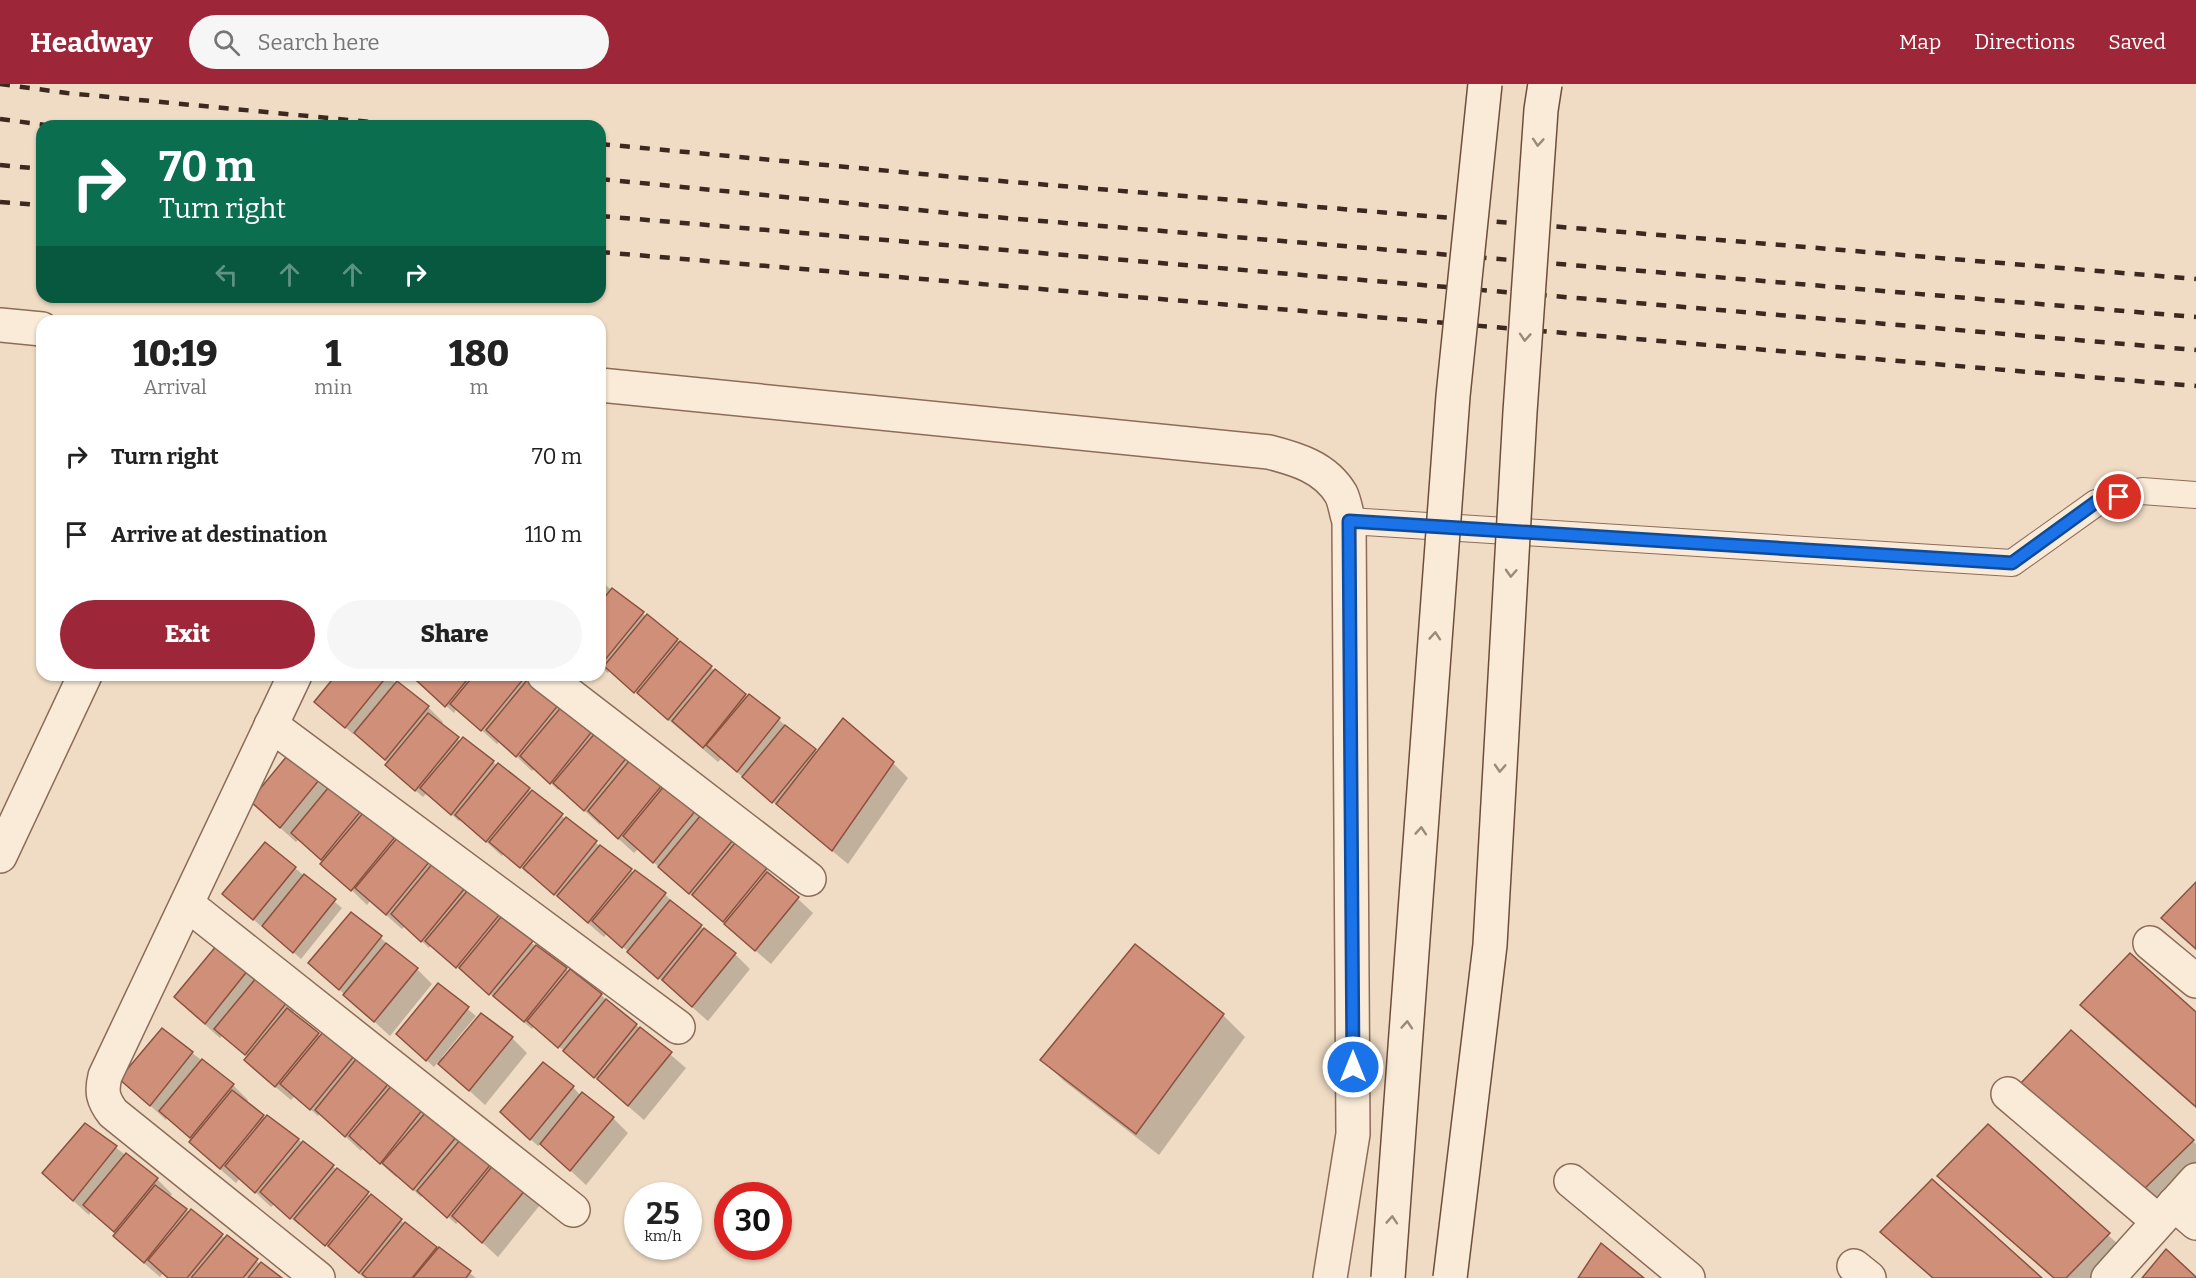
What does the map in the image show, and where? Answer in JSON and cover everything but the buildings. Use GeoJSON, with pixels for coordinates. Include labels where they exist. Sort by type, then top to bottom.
{"type":"FeatureCollection","features":[{"type":"Feature","properties":{"kind":"street"},"geometry":{"type":"LineString","coordinates":[[1388,1278],[1453,396],[1485,84]]}},
{"type":"Feature","properties":{"kind":"street"},"geometry":{"type":"LineString","coordinates":[[1450,1278],[1490,945],[1520,411],[1540,110],[1545,84]]}},
{"type":"Feature","properties":{"kind":"street"},"geometry":{"type":"LineString","coordinates":[[0,325],[36,328]]}},
{"type":"Feature","properties":{"kind":"street"},"geometry":{"type":"LineString","coordinates":[[606,386],[1269,452],[1300,460],[1323,473],[1341,494],[1349,521],[1353,1134],[1330,1278]]}},
{"type":"Feature","properties":{"kind":"street"},"geometry":{"type":"LineString","coordinates":[[0,856],[82,681]]}},
{"type":"Feature","properties":{"kind":"street"},"geometry":{"type":"LineString","coordinates":[[292,681],[105,1076],[102,1090],[105,1102],[113,1113],[318,1278]]}},
{"type":"Feature","properties":{"kind":"street"},"geometry":{"type":"LineString","coordinates":[[552,681],[809,879]]}},
{"type":"Feature","properties":{"kind":"street"},"geometry":{"type":"LineString","coordinates":[[271,725],[678,1027]]}},
{"type":"Feature","properties":{"kind":"street"},"geometry":{"type":"LineString","coordinates":[[187,904],[573,1210]]}},
{"type":"Feature","properties":{"kind":"street"},"geometry":{"type":"LineString","coordinates":[[2150,943],[2196,981]]}},
{"type":"Feature","properties":{"kind":"street"},"geometry":{"type":"LineString","coordinates":[[2008,1094],[2176,1216]]}},
{"type":"Feature","properties":{"kind":"street"},"geometry":{"type":"LineString","coordinates":[[2108,1278],[2176,1216],[2196,1180]]}},
{"type":"Feature","properties":{"kind":"street"},"geometry":{"type":"LineString","coordinates":[[1571,1181],[1688,1278]]}},
{"type":"Feature","properties":{"kind":"lane"},"geometry":{"type":"LineString","coordinates":[[1349,521],[2012,563],[2096,502],[2142,491],[2196,495]]}},
{"type":"Feature","properties":{"kind":"railway"},"geometry":{"type":"LineString","coordinates":[[0,84],[67,93],[349,120]]}},
{"type":"Feature","properties":{"kind":"railway"},"geometry":{"type":"LineString","coordinates":[[0,119],[36,124]]}},
{"type":"Feature","properties":{"kind":"railway"},"geometry":{"type":"LineString","coordinates":[[606,145],[976,179],[2196,279]]}},
{"type":"Feature","properties":{"kind":"railway"},"geometry":{"type":"LineString","coordinates":[[0,165],[36,168]]}},
{"type":"Feature","properties":{"kind":"railway"},"geometry":{"type":"LineString","coordinates":[[606,180],[970,215],[2196,317]]}},
{"type":"Feature","properties":{"kind":"railway"},"geometry":{"type":"LineString","coordinates":[[0,202],[36,205]]}},
{"type":"Feature","properties":{"kind":"railway"},"geometry":{"type":"LineString","coordinates":[[606,217],[2196,350]]}},
{"type":"Feature","properties":{"kind":"railway"},"geometry":{"type":"LineString","coordinates":[[606,253],[2196,386]]}},
{"type":"Feature","properties":{"kind":"route"},"geometry":{"type":"LineString","coordinates":[[1353,1067],[1349,521],[2012,563],[2096,502],[2119,497]]}}]}
